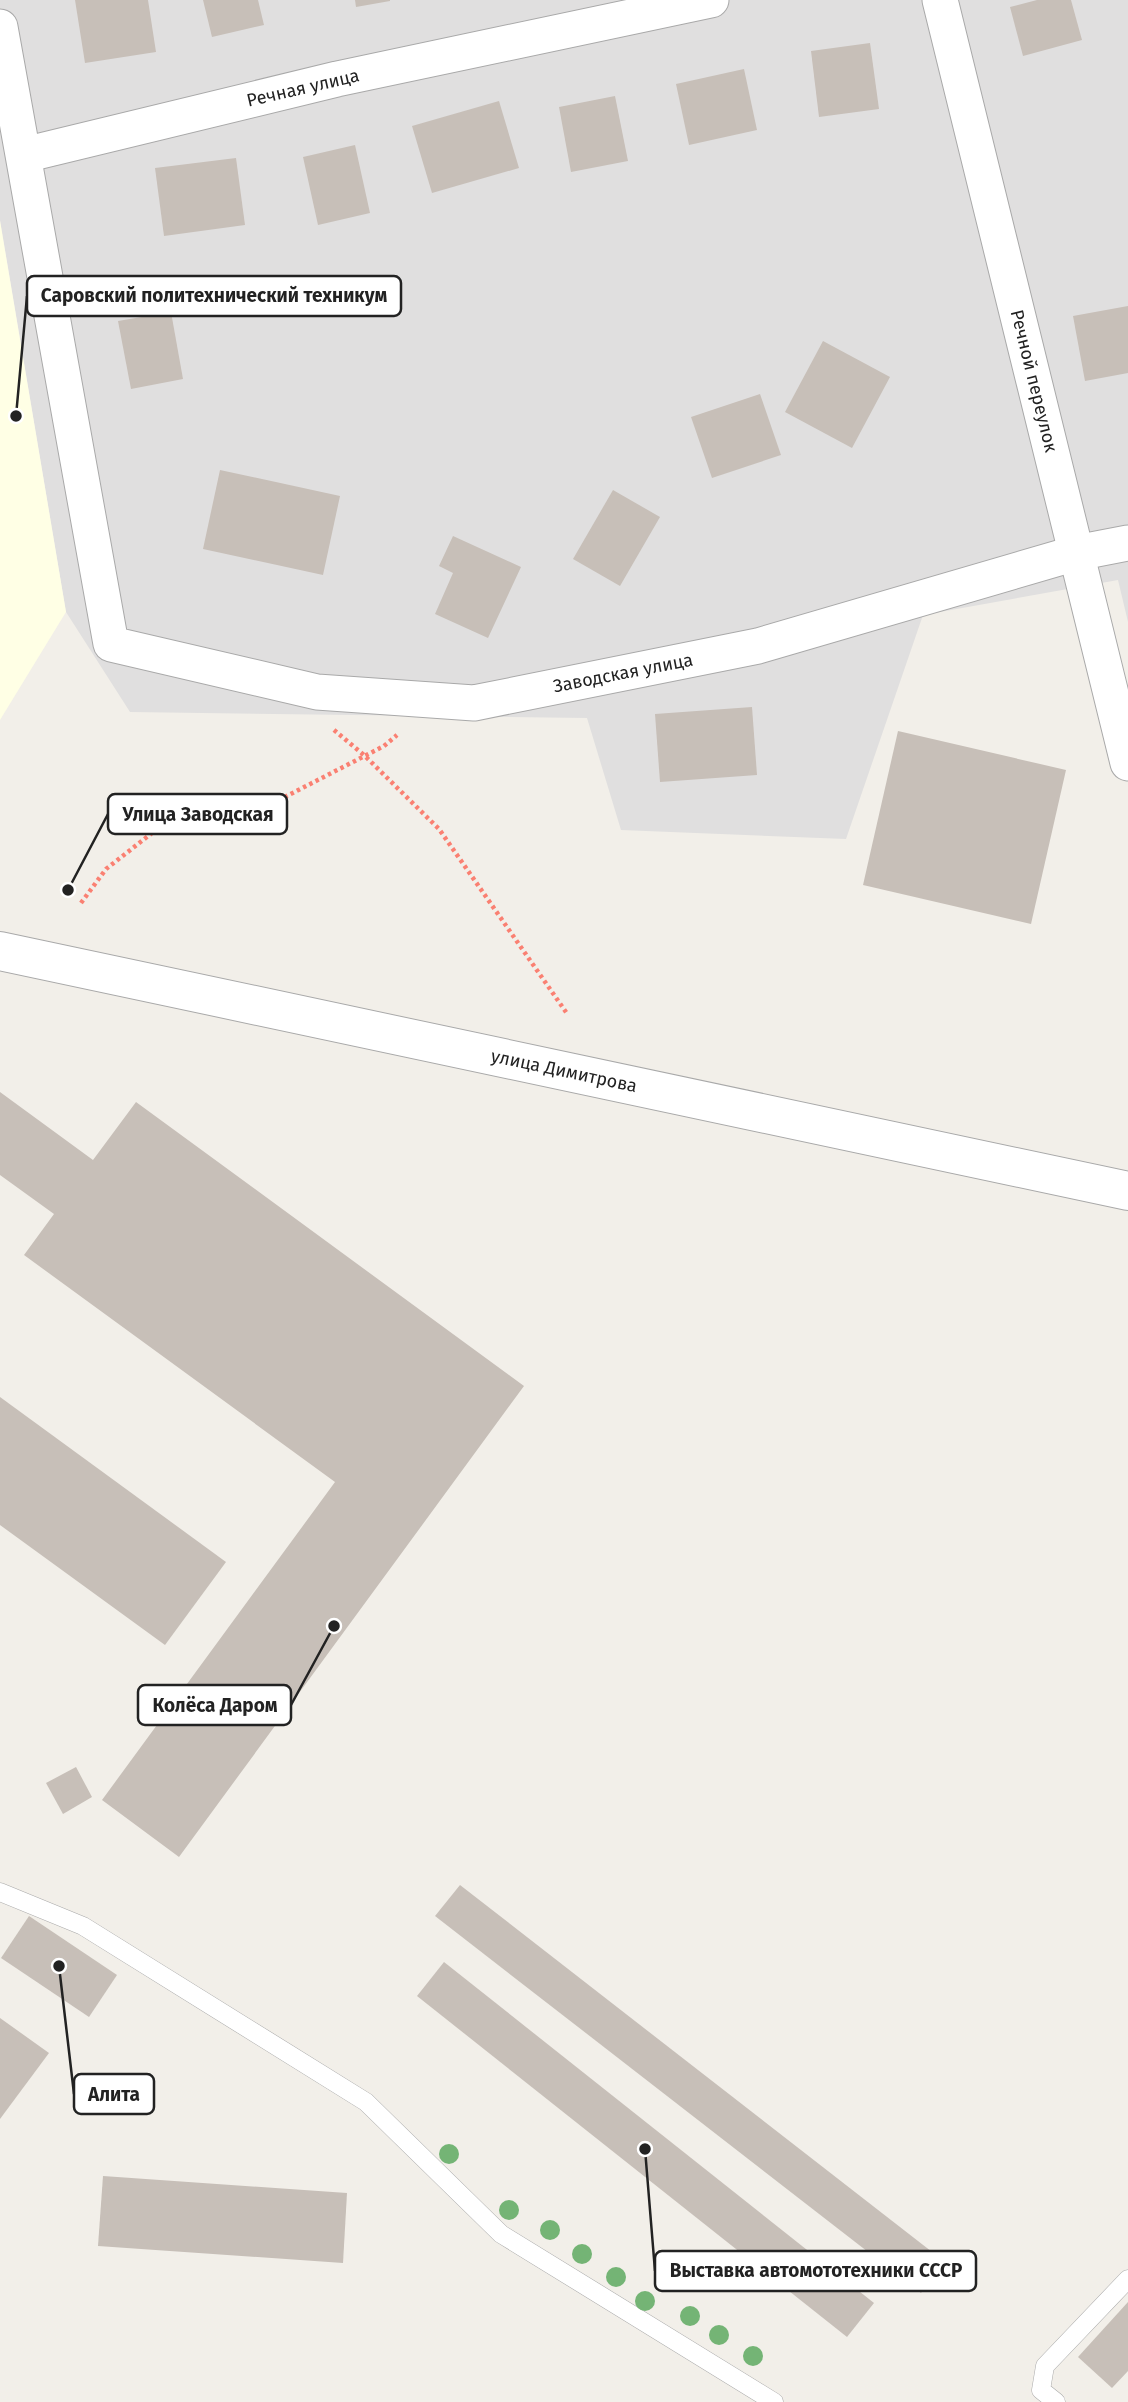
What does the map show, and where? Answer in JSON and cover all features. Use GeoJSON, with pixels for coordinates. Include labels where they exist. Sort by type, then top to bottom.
{"type":"FeatureCollection","features":[{"type":"Feature","properties":{"kind":"street","name":"Речная улица"},"geometry":{"type":"LineString","coordinates":[[24,155],[337,79],[711,0]]}},
{"type":"Feature","properties":{"kind":"street","name":"Речной переулок"},"geometry":{"type":"LineString","coordinates":[[940,0],[1128,763]]}},
{"type":"Feature","properties":{"kind":"street"},"geometry":{"type":"LineString","coordinates":[[0,27],[24,155]]}},
{"type":"Feature","properties":{"kind":"street","name":"Заводская улица"},"geometry":{"type":"LineString","coordinates":[[24,155],[111,644],[317,692],[474,703],[758,646],[1076,553],[1128,543]]}},
{"type":"Feature","properties":{"kind":"street","name":"улица Димитрова"},"geometry":{"type":"LineString","coordinates":[[0,951],[1128,1191]]}},
{"type":"Feature","properties":{"kind":"lane"},"geometry":{"type":"LineString","coordinates":[[0,1892],[83,1926],[366,2102],[501,2234],[774,2402]]}},
{"type":"Feature","properties":{"kind":"lane"},"geometry":{"type":"LineString","coordinates":[[1056,2402],[1041,2390],[1045,2366],[1128,2280]]}},
{"type":"Feature","properties":{"kind":"path"},"geometry":{"type":"LineString","coordinates":[[81,903],[106,869],[152,833],[211,820],[279,800],[384,746],[435,701]]}},
{"type":"Feature","properties":{"kind":"path"},"geometry":{"type":"LineString","coordinates":[[325,723],[364,755],[439,829],[568,1015]]}},
{"type":"Feature","properties":{"kind":"shaded area"},"geometry":{"type":"Polygon","coordinates":[[[0,0],[1128,0],[1128,622],[1118,580],[923,615],[846,839],[621,830],[587,718],[130,712],[66,612],[0,220],[0,0]]]}},
{"type":"Feature","properties":{"kind":"shaded area"},"geometry":{"type":"Polygon","coordinates":[[[0,221],[66,612],[0,720],[0,221]]]}},
{"type":"Feature","properties":{"kind":"building"},"geometry":{"type":"Polygon","coordinates":[[[75,0],[148,0],[156,52],[85,63],[75,0]]]}},
{"type":"Feature","properties":{"kind":"building"},"geometry":{"type":"Polygon","coordinates":[[[203,0],[258,0],[264,25],[212,37],[203,0]]]}},
{"type":"Feature","properties":{"kind":"building"},"geometry":{"type":"Polygon","coordinates":[[[355,0],[390,0],[390,1],[356,7],[355,0]]]}},
{"type":"Feature","properties":{"kind":"building"},"geometry":{"type":"Polygon","coordinates":[[[1037,0],[1071,0],[1082,40],[1023,56],[1010,7],[1037,0]]]}},
{"type":"Feature","properties":{"kind":"building"},"geometry":{"type":"Polygon","coordinates":[[[870,43],[879,109],[819,117],[811,51],[870,43]]]}},
{"type":"Feature","properties":{"kind":"building"},"geometry":{"type":"Polygon","coordinates":[[[744,69],[757,130],[689,145],[676,84],[744,69]]]}},
{"type":"Feature","properties":{"kind":"building"},"geometry":{"type":"Polygon","coordinates":[[[615,96],[628,161],[571,172],[559,107],[615,96]]]}},
{"type":"Feature","properties":{"kind":"building"},"geometry":{"type":"Polygon","coordinates":[[[499,101],[519,168],[432,193],[412,126],[499,101]]]}},
{"type":"Feature","properties":{"kind":"building"},"geometry":{"type":"Polygon","coordinates":[[[355,145],[370,213],[318,225],[303,157],[355,145]]]}},
{"type":"Feature","properties":{"kind":"building"},"geometry":{"type":"Polygon","coordinates":[[[236,158],[245,225],[164,236],[155,168],[236,158]]]}},
{"type":"Feature","properties":{"kind":"building"},"geometry":{"type":"Polygon","coordinates":[[[1128,306],[1128,373],[1085,381],[1073,316],[1128,306]]]}},
{"type":"Feature","properties":{"kind":"building"},"geometry":{"type":"Polygon","coordinates":[[[171,312],[183,379],[131,389],[118,321],[171,312]]]}},
{"type":"Feature","properties":{"kind":"building"},"geometry":{"type":"Polygon","coordinates":[[[823,341],[890,377],[852,448],[785,412],[823,341]]]}},
{"type":"Feature","properties":{"kind":"building"},"geometry":{"type":"Polygon","coordinates":[[[760,394],[781,455],[712,478],[691,417],[760,394]]]}},
{"type":"Feature","properties":{"kind":"building"},"geometry":{"type":"Polygon","coordinates":[[[220,470],[340,496],[323,575],[203,549],[220,470]]]}},
{"type":"Feature","properties":{"kind":"building"},"geometry":{"type":"Polygon","coordinates":[[[613,490],[660,517],[620,586],[573,559],[613,490]]]}},
{"type":"Feature","properties":{"kind":"building"},"geometry":{"type":"Polygon","coordinates":[[[453,536],[521,567],[488,638],[435,614],[453,573],[439,566],[453,536]]]}},
{"type":"Feature","properties":{"kind":"building"},"geometry":{"type":"Polygon","coordinates":[[[752,707],[757,775],[660,782],[655,714],[752,707]]]}},
{"type":"Feature","properties":{"kind":"building"},"geometry":{"type":"Polygon","coordinates":[[[898,731],[1066,770],[1031,924],[863,885],[898,731]]]}},
{"type":"Feature","properties":{"kind":"building"},"geometry":{"type":"Polygon","coordinates":[[[0,1092],[93,1160],[136,1102],[524,1386],[179,1857],[102,1800],[335,1482],[24,1255],[54,1214],[0,1175],[0,1092]]]}},
{"type":"Feature","properties":{"kind":"building"},"geometry":{"type":"Polygon","coordinates":[[[0,1397],[226,1562],[165,1645],[0,1525],[0,1397]]]}},
{"type":"Feature","properties":{"kind":"building"},"geometry":{"type":"Polygon","coordinates":[[[76,1767],[92,1797],[63,1814],[46,1783],[76,1767]]]}},
{"type":"Feature","properties":{"kind":"building"},"geometry":{"type":"Polygon","coordinates":[[[460,1885],[945,2262],[921,2293],[435,1916],[460,1885]]]}},
{"type":"Feature","properties":{"kind":"building"},"geometry":{"type":"Polygon","coordinates":[[[29,1916],[117,1975],[89,2017],[1,1958],[29,1916]]]}},
{"type":"Feature","properties":{"kind":"building"},"geometry":{"type":"Polygon","coordinates":[[[444,1962],[874,2303],[847,2337],[417,1996],[444,1962]]]}},
{"type":"Feature","properties":{"kind":"building"},"geometry":{"type":"Polygon","coordinates":[[[0,2018],[49,2053],[0,2119],[0,2018]]]}},
{"type":"Feature","properties":{"kind":"building"},"geometry":{"type":"Polygon","coordinates":[[[103,2176],[347,2193],[343,2263],[98,2246],[103,2176]]]}},
{"type":"Feature","properties":{"kind":"building"},"geometry":{"type":"Polygon","coordinates":[[[1128,2302],[1128,2371],[1112,2388],[1078,2357],[1128,2302]]]}},
{"type":"Feature","properties":{"kind":"place","name":"Саровский политехнический техникум"},"geometry":{"type":"Point","coordinates":[16,416]}},
{"type":"Feature","properties":{"kind":"place","name":"Улица Заводская"},"geometry":{"type":"Point","coordinates":[68,890]}},
{"type":"Feature","properties":{"kind":"place","name":"Колёса Даром"},"geometry":{"type":"Point","coordinates":[334,1626]}},
{"type":"Feature","properties":{"kind":"place","name":"Алита"},"geometry":{"type":"Point","coordinates":[59,1966]}},
{"type":"Feature","properties":{"kind":"place","name":"Выставка автомототехники СССР"},"geometry":{"type":"Point","coordinates":[645,2149]}}]}
